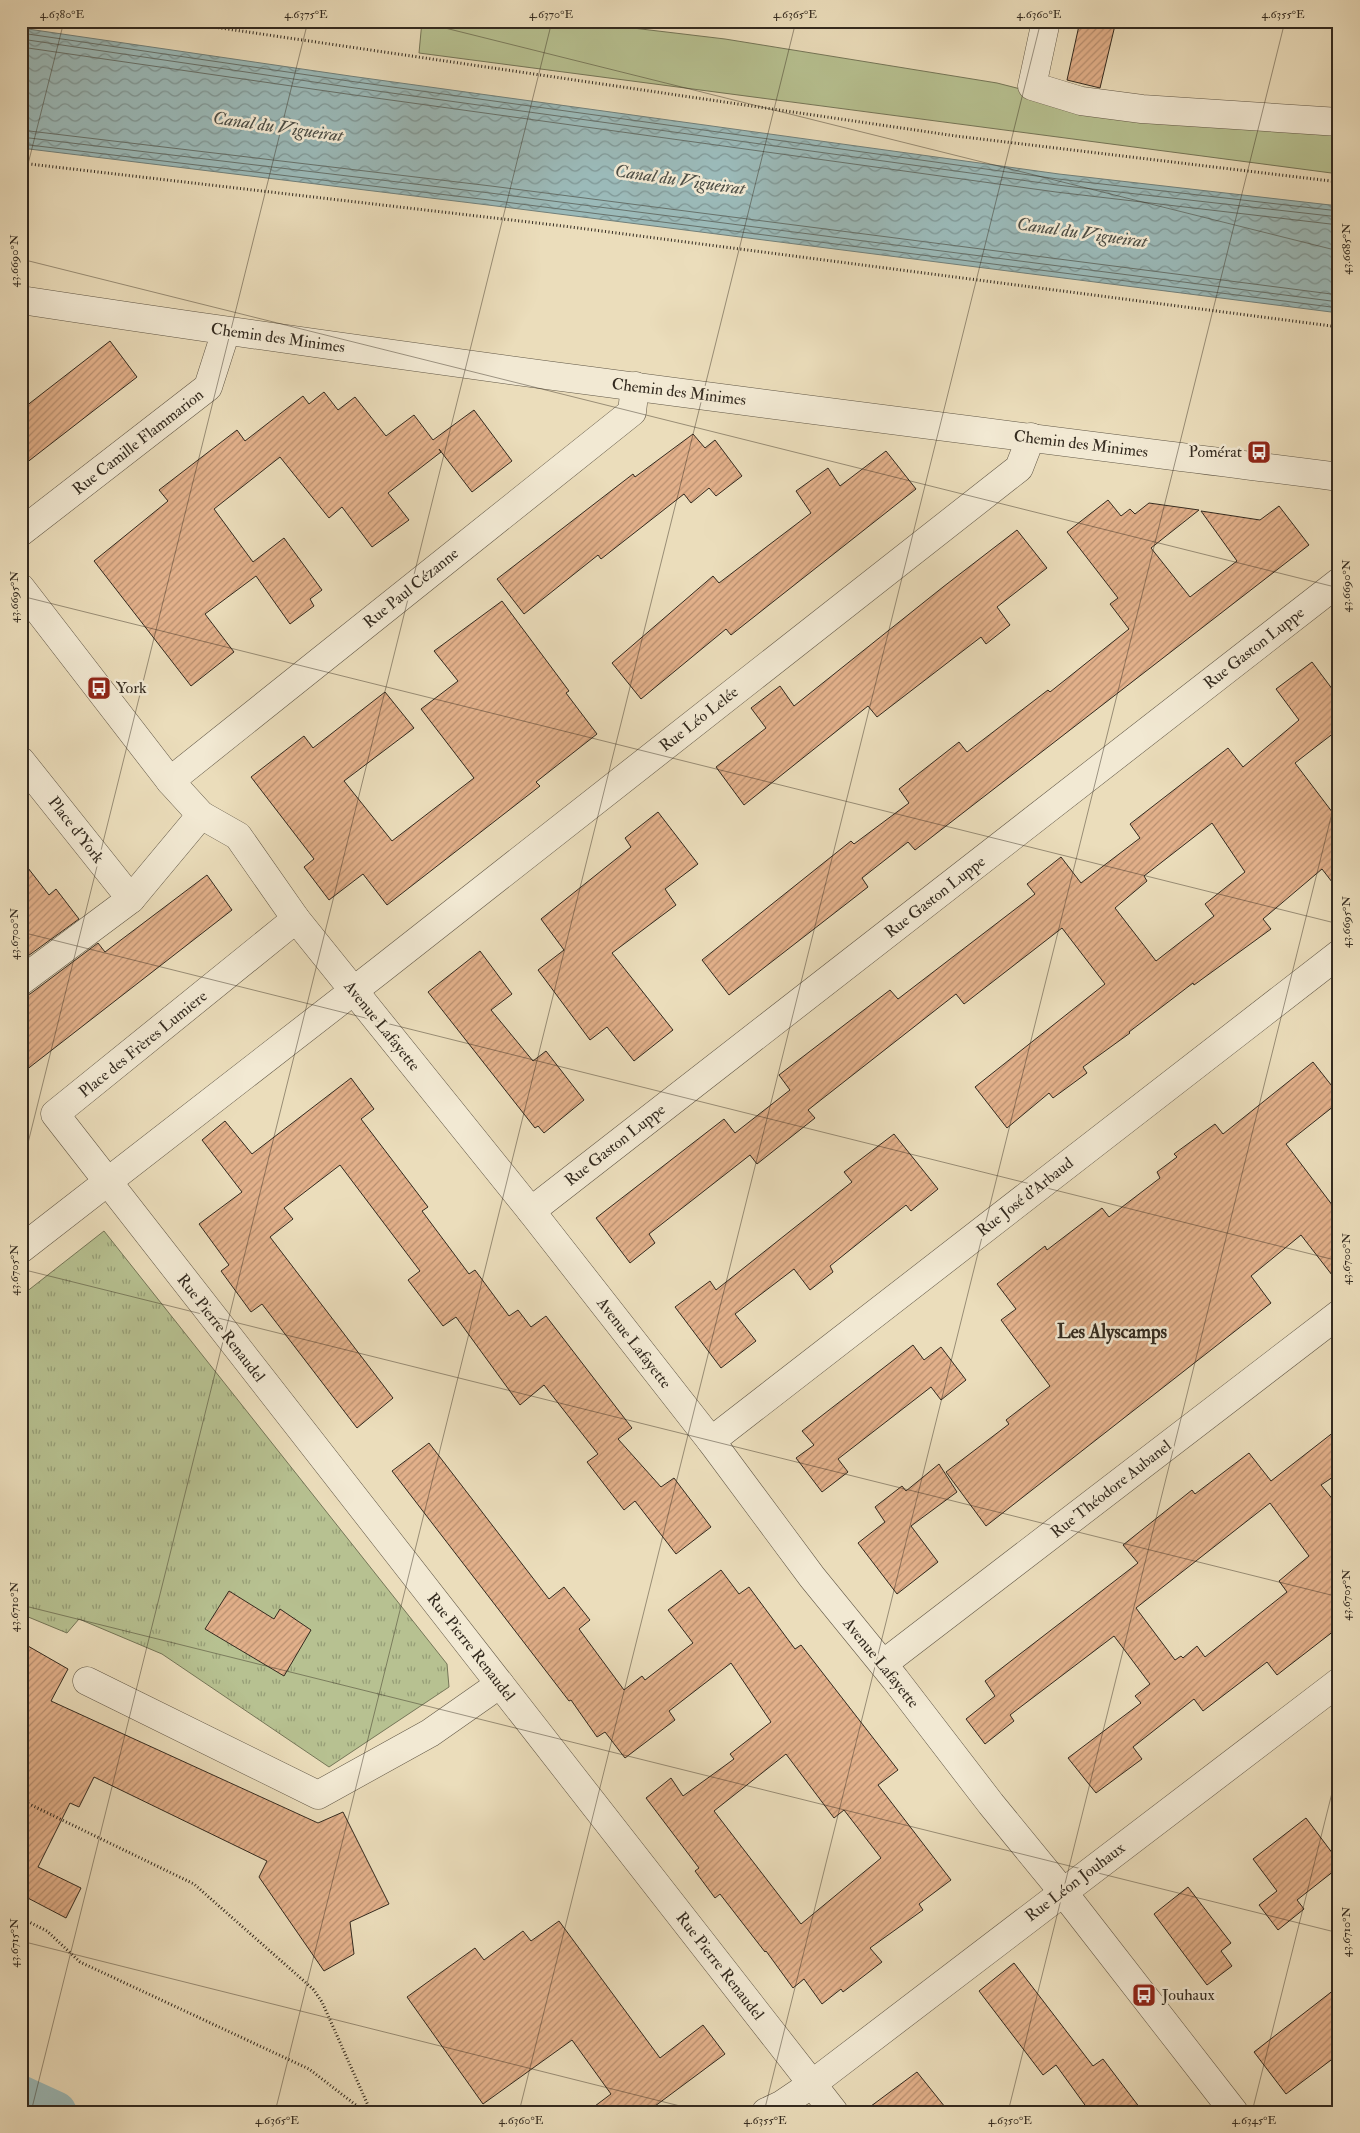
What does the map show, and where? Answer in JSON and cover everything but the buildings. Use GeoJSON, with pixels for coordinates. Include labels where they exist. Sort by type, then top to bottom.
{"type":"FeatureCollection","features":[{"type":"Feature","properties":{"kind":"street"},"geometry":{"type":"LineString","coordinates":[[1046,21],[1032,86],[1081,101],[1142,109],[1339,122]]}},
{"type":"Feature","properties":{"kind":"street","name":"Chemin des Minimes"},"geometry":{"type":"LineString","coordinates":[[21,300],[226,331],[635,386],[1339,477]]}},
{"type":"Feature","properties":{"kind":"street","name":"Rue Camille Flammarion"},"geometry":{"type":"LineString","coordinates":[[21,532],[208,387],[226,331]]}},
{"type":"Feature","properties":{"kind":"street","name":"Rue Paul Cézanne"},"geometry":{"type":"LineString","coordinates":[[170,781],[632,412],[635,386]]}},
{"type":"Feature","properties":{"kind":"street","name":"Rue Léo Lelée"},"geometry":{"type":"LineString","coordinates":[[21,1249],[1019,468],[1031,438]]}},
{"type":"Feature","properties":{"kind":"street","name":"Rue Gaston Luppe"},"geometry":{"type":"LineString","coordinates":[[531,1211],[1339,582]]}},
{"type":"Feature","properties":{"kind":"street","name":"Avenue Lafayette"},"geometry":{"type":"LineString","coordinates":[[21,588],[170,781],[201,815],[238,836],[296,919],[531,1211],[711,1441],[812,1577],[883,1664],[997,1812],[1063,1892],[1234,2112]]}},
{"type":"Feature","properties":{"kind":"street","name":"Place d'York"},"geometry":{"type":"LineString","coordinates":[[21,761],[131,899]]}},
{"type":"Feature","properties":{"kind":"street"},"geometry":{"type":"LineString","coordinates":[[21,981],[131,899],[201,815]]}},
{"type":"Feature","properties":{"kind":"street","name":"Place des Frères Lumiere"},"geometry":{"type":"LineString","coordinates":[[107,1182],[56,1114],[296,919]]}},
{"type":"Feature","properties":{"kind":"street","name":"Rue José d'Arbaud"},"geometry":{"type":"LineString","coordinates":[[711,1441],[1339,954]]}},
{"type":"Feature","properties":{"kind":"street","name":"Rue Pierre Renaudel"},"geometry":{"type":"LineString","coordinates":[[107,1182],[834,2112]]}},
{"type":"Feature","properties":{"kind":"street","name":"Rue Théodore Aubanel"},"geometry":{"type":"LineString","coordinates":[[883,1664],[1339,1314]]}},
{"type":"Feature","properties":{"kind":"street"},"geometry":{"type":"LineString","coordinates":[[87,1681],[318,1795],[430,1733],[500,1684]]}},
{"type":"Feature","properties":{"kind":"street","name":"Rue Léon Jouhaux"},"geometry":{"type":"LineString","coordinates":[[766,2112],[812,2084],[1339,1682]]}},
{"type":"Feature","properties":{"kind":"path"},"geometry":{"type":"LineString","coordinates":[[173,21],[956,136],[1339,182]]}},
{"type":"Feature","properties":{"kind":"path"},"geometry":{"type":"LineString","coordinates":[[21,163],[553,225],[1339,327]]}},
{"type":"Feature","properties":{"kind":"path"},"geometry":{"type":"LineString","coordinates":[[25,1802],[194,1884],[313,1989],[322,2002],[371,2112]]}},
{"type":"Feature","properties":{"kind":"path"},"geometry":{"type":"LineString","coordinates":[[21,1918],[47,1931],[80,1962],[309,2069],[364,2112]]}},
{"type":"Feature","properties":{"kind":"green space"},"geometry":{"type":"Polygon","coordinates":[[[422,21],[574,21],[725,39],[997,83],[1103,110],[1339,129],[1339,174],[419,53],[422,21]]]}},
{"type":"Feature","properties":{"kind":"green space"},"geometry":{"type":"Polygon","coordinates":[[[104,1231],[447,1664],[449,1687],[329,1767],[162,1654],[79,1619],[67,1633],[21,1614],[21,1296],[104,1231]]]}},
{"type":"Feature","properties":{"kind":"water","name":"Canal du Vigueirat"},"geometry":{"type":"Polygon","coordinates":[[[21,28],[350,76],[1059,174],[1339,206],[1339,313],[21,148],[21,28]]]}},
{"type":"Feature","properties":{"kind":"waterway"},"geometry":{"type":"LineString","coordinates":[[21,2096],[56,2112]]}},
{"type":"Feature","properties":{"kind":"place","name":"Pomérat"},"geometry":{"type":"Point","coordinates":[1259,452]}},
{"type":"Feature","properties":{"kind":"place","name":"York"},"geometry":{"type":"Point","coordinates":[99,688]}},
{"type":"Feature","properties":{"kind":"place","name":"Jouhaux"},"geometry":{"type":"Point","coordinates":[1144,1995]}},
{"type":"Feature","properties":{"kind":"district","name":"Les Alyscamps"},"geometry":{"type":"Point","coordinates":[1112,1332]}}]}
